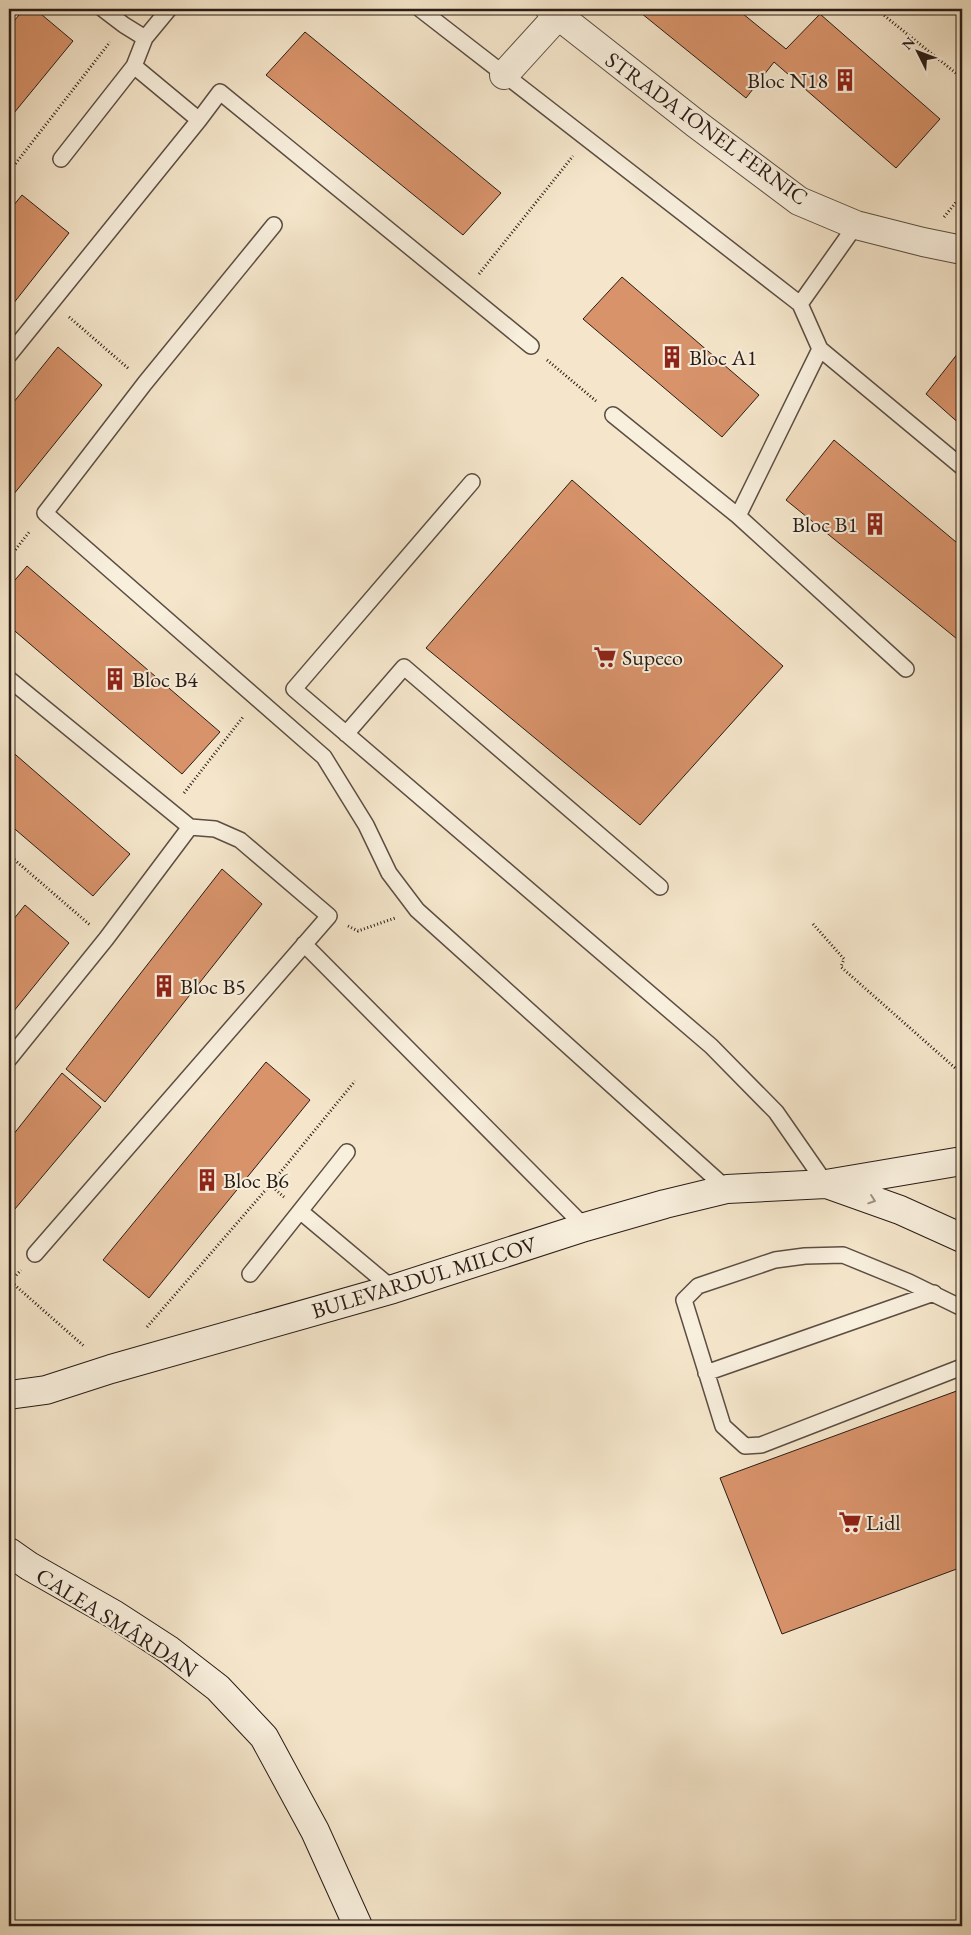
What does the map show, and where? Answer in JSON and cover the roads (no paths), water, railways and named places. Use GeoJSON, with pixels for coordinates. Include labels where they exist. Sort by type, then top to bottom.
{"type":"FeatureCollection","features":[{"type":"Feature","properties":{"kind":"main road"},"geometry":{"type":"LineString","coordinates":[[504,75],[558,11]]}},
{"type":"Feature","properties":{"kind":"main road","name":"STRADA IONEL FERNIC"},"geometry":{"type":"LineString","coordinates":[[558,11],[695,123],[799,201],[856,225],[962,250]]}},
{"type":"Feature","properties":{"kind":"main road","name":"BULEVARDUL MILCOV"},"geometry":{"type":"LineString","coordinates":[[15,1398],[110,1369],[393,1289],[585,1227],[665,1204],[728,1189],[826,1184],[962,1161]]}},
{"type":"Feature","properties":{"kind":"main road","name":"BULEVARDUL MILCOV"},"geometry":{"type":"LineString","coordinates":[[826,1184],[900,1210],[962,1238]]}},
{"type":"Feature","properties":{"kind":"main road","name":"CALEA SMÂRDAN"},"geometry":{"type":"LineString","coordinates":[[9,1552],[29,1566],[115,1615],[170,1650],[225,1695],[264,1737],[315,1831],[358,1926]]}},
{"type":"Feature","properties":{"kind":"lane"},"geometry":{"type":"LineString","coordinates":[[103,9],[124,25],[146,38]]}},
{"type":"Feature","properties":{"kind":"lane"},"geometry":{"type":"LineString","coordinates":[[61,159],[134,66],[146,38],[169,9]]}},
{"type":"Feature","properties":{"kind":"lane"},"geometry":{"type":"LineString","coordinates":[[420,9],[800,304],[820,349],[962,467]]}},
{"type":"Feature","properties":{"kind":"lane"},"geometry":{"type":"LineString","coordinates":[[134,66],[200,120]]}},
{"type":"Feature","properties":{"kind":"lane"},"geometry":{"type":"LineString","coordinates":[[9,356],[200,120],[220,92],[531,346]]}},
{"type":"Feature","properties":{"kind":"lane"},"geometry":{"type":"LineString","coordinates":[[274,225],[145,383],[45,513],[324,757],[366,825],[390,873],[417,910],[728,1189]]}},
{"type":"Feature","properties":{"kind":"lane"},"geometry":{"type":"LineString","coordinates":[[800,304],[856,225]]}},
{"type":"Feature","properties":{"kind":"lane"},"geometry":{"type":"LineString","coordinates":[[738,516],[820,349]]}},
{"type":"Feature","properties":{"kind":"lane"},"geometry":{"type":"LineString","coordinates":[[613,415],[738,516],[906,669]]}},
{"type":"Feature","properties":{"kind":"lane"},"geometry":{"type":"LineString","coordinates":[[472,482],[294,689],[711,1046],[776,1112],[826,1184]]}},
{"type":"Feature","properties":{"kind":"lane"},"geometry":{"type":"LineString","coordinates":[[346,734],[404,667],[660,887]]}},
{"type":"Feature","properties":{"kind":"lane"},"geometry":{"type":"LineString","coordinates":[[9,679],[190,828],[215,829],[240,840],[330,916],[35,1254]]}},
{"type":"Feature","properties":{"kind":"lane"},"geometry":{"type":"LineString","coordinates":[[9,1059],[106,939],[190,828]]}},
{"type":"Feature","properties":{"kind":"lane"},"geometry":{"type":"LineString","coordinates":[[304,944],[585,1227]]}},
{"type":"Feature","properties":{"kind":"lane"},"geometry":{"type":"LineString","coordinates":[[250,1274],[347,1152]]}},
{"type":"Feature","properties":{"kind":"lane"},"geometry":{"type":"LineString","coordinates":[[300,1211],[393,1289]]}},
{"type":"Feature","properties":{"kind":"lane"},"geometry":{"type":"LineString","coordinates":[[962,1308],[934,1293],[843,1254],[775,1260],[698,1286],[684,1300],[723,1426],[745,1446],[761,1445],[962,1367]]}},
{"type":"Feature","properties":{"kind":"lane"},"geometry":{"type":"LineString","coordinates":[[706,1373],[934,1293]]}},
{"type":"Feature","properties":{"kind":"place","name":"Bloc N18"},"geometry":{"type":"Point","coordinates":[845,80]}},
{"type":"Feature","properties":{"kind":"place","name":"Bloc A1"},"geometry":{"type":"Point","coordinates":[672,357]}},
{"type":"Feature","properties":{"kind":"place","name":"Bloc B1"},"geometry":{"type":"Point","coordinates":[875,524]}},
{"type":"Feature","properties":{"kind":"place","name":"Supeco"},"geometry":{"type":"Point","coordinates":[605,657]}},
{"type":"Feature","properties":{"kind":"place","name":"Bloc B4"},"geometry":{"type":"Point","coordinates":[115,679]}},
{"type":"Feature","properties":{"kind":"place","name":"Bloc B5"},"geometry":{"type":"Point","coordinates":[164,986]}},
{"type":"Feature","properties":{"kind":"place","name":"Bloc B6"},"geometry":{"type":"Point","coordinates":[207,1180]}},
{"type":"Feature","properties":{"kind":"place","name":"Lidl"},"geometry":{"type":"Point","coordinates":[850,1522]}}]}
